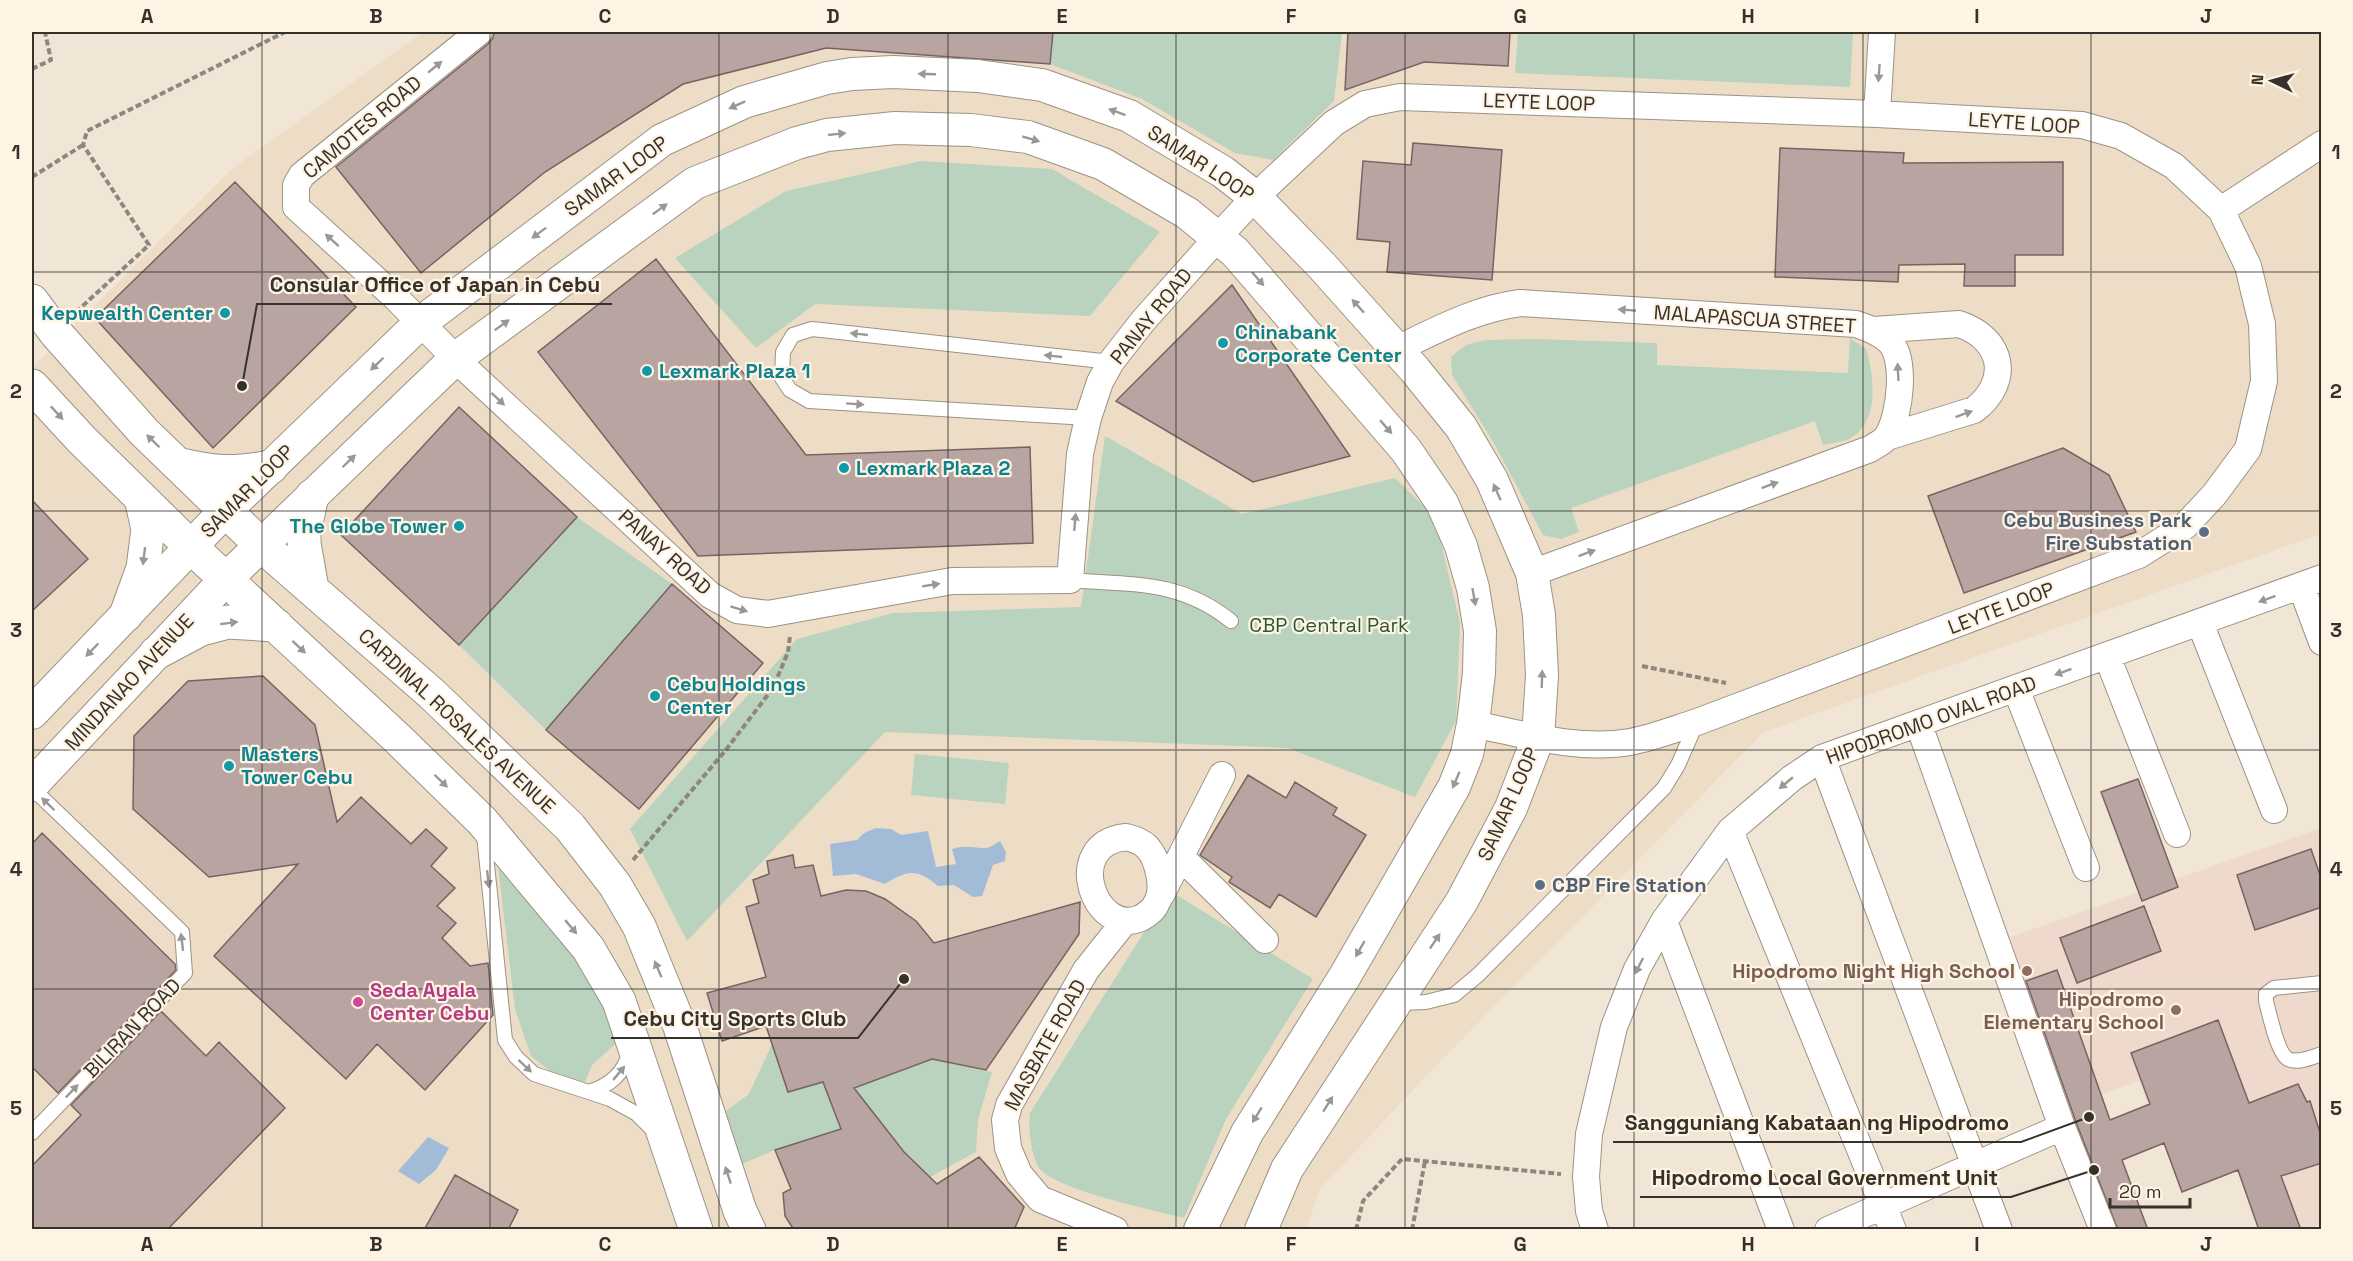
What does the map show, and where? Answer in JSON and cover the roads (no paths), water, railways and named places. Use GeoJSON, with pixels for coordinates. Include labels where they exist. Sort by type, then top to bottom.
{"type":"FeatureCollection","features":[{"type":"Feature","properties":{"kind":"main road","name":"CARDINAL ROSALES AVENUE"},"geometry":{"type":"LineString","coordinates":[[32,302],[55,332],[144,432],[261,545],[432,694],[570,827],[615,885],[639,926],[665,985],[740,1211],[749,1230]]}},
{"type":"Feature","properties":{"kind":"main road"},"geometry":{"type":"LineString","coordinates":[[32,386],[82,440],[191,547],[482,821],[588,948],[619,1001],[696,1230]]}},
{"type":"Feature","properties":{"kind":"main road"},"geometry":{"type":"LineString","coordinates":[[177,464],[236,474],[271,467]]}},
{"type":"Feature","properties":{"kind":"main road"},"geometry":{"type":"LineString","coordinates":[[312,496],[304,532],[304,543],[312,589]]}},
{"type":"Feature","properties":{"kind":"main road"},"geometry":{"type":"LineString","coordinates":[[126,615],[143,568],[148,529],[141,498]]}},
{"type":"Feature","properties":{"kind":"main road"},"geometry":{"type":"LineString","coordinates":[[156,653],[201,629],[228,622],[276,625]]}},
{"type":"Feature","properties":{"kind":"street","name":"CAMOTES ROAD"},"geometry":{"type":"LineString","coordinates":[[455,359],[396,298],[296,207],[296,185],[302,175],[479,32]]}},
{"type":"Feature","properties":{"kind":"street"},"geometry":{"type":"LineString","coordinates":[[1876,114],[1882,32]]}},
{"type":"Feature","properties":{"kind":"street","name":"SAMAR LOOP"},"geometry":{"type":"LineString","coordinates":[[191,547],[226,510],[419,324],[662,140],[744,102],[827,78],[893,72],[978,76],[1042,85],[1129,116],[1223,172],[1256,197],[1323,267],[1397,349],[1461,427],[1492,480],[1532,573],[1539,615],[1542,675],[1538,738],[1511,808],[1462,901],[1287,1169],[1261,1230]]}},
{"type":"Feature","properties":{"kind":"street","name":"LEYTE LOOP"},"geometry":{"type":"LineString","coordinates":[[1218,237],[1256,197],[1334,123],[1365,104],[1401,97],[1876,114],[2082,125],[2121,136],[2174,166],[2221,210],[2248,266],[2262,324],[2264,381],[2248,449],[2214,495],[2185,526],[2139,555],[1697,722],[1630,742],[1595,744],[1538,738],[1473,724]]}},
{"type":"Feature","properties":{"kind":"street"},"geometry":{"type":"LineString","coordinates":[[226,579],[455,359],[695,183],[797,143],[827,135],[895,128],[971,130],[1028,137],[1103,164],[1187,213],[1235,252],[1406,450],[1442,503],[1464,556],[1473,588],[1480,632],[1479,673],[1473,724],[1467,754],[1454,787],[1345,976],[1247,1133],[1200,1230]]}},
{"type":"Feature","properties":{"kind":"street"},"geometry":{"type":"LineString","coordinates":[[2221,210],[2322,144]]}},
{"type":"Feature","properties":{"kind":"street","name":"PANAY ROAD"},"geometry":{"type":"LineString","coordinates":[[455,359],[710,595],[737,610],[768,614],[952,581],[1070,580],[1080,454],[1088,418],[1100,382],[1111,362],[1143,321],[1218,237]]}},
{"type":"Feature","properties":{"kind":"street","name":"MALAPASCUA STREET"},"geometry":{"type":"LineString","coordinates":[[1397,349],[1472,313],[1495,306],[1520,303],[1856,324],[1874,330],[1891,342],[1898,362],[1898,414],[1887,437]]}},
{"type":"Feature","properties":{"kind":"street"},"geometry":{"type":"LineString","coordinates":[[1532,573],[1870,448],[1887,437],[1974,410],[1985,402],[1994,390],[1997,362],[1993,348],[1984,337],[1972,329],[1959,324],[1874,330]]}},
{"type":"Feature","properties":{"kind":"street"},"geometry":{"type":"LineString","coordinates":[[32,713],[191,547]]}},
{"type":"Feature","properties":{"kind":"street","name":"MINDANAO AVENUE"},"geometry":{"type":"LineString","coordinates":[[32,786],[226,579]]}},
{"type":"Feature","properties":{"kind":"street"},"geometry":{"type":"LineString","coordinates":[[2311,582],[2322,642]]}},
{"type":"Feature","properties":{"kind":"street","name":"HIPODROMO OVAL ROAD"},"geometry":{"type":"LineString","coordinates":[[1595,1230],[1589,1211],[1586,1177],[1589,1134],[1614,1027],[1637,969],[1664,921],[1730,831],[1792,778],[1822,758],[2311,582]]}},
{"type":"Feature","properties":{"kind":"street"},"geometry":{"type":"LineString","coordinates":[[2200,623],[2274,810]]}},
{"type":"Feature","properties":{"kind":"street"},"geometry":{"type":"LineString","coordinates":[[2107,656],[2176,834]]}},
{"type":"Feature","properties":{"kind":"street"},"geometry":{"type":"LineString","coordinates":[[2016,689],[2086,868]]}},
{"type":"Feature","properties":{"kind":"street"},"geometry":{"type":"LineString","coordinates":[[1919,724],[2062,1126],[2103,1230]]}},
{"type":"Feature","properties":{"kind":"street"},"geometry":{"type":"LineString","coordinates":[[1822,758],[1999,1230]]}},
{"type":"Feature","properties":{"kind":"street"},"geometry":{"type":"LineString","coordinates":[[1161,895],[1162,883],[1147,847],[1126,837],[1114,838],[1104,843],[1095,852],[1090,863],[1089,874],[1097,901],[1104,910],[1125,921],[1137,920],[1147,915],[1156,906],[1182,858],[1222,775]]}},
{"type":"Feature","properties":{"kind":"street"},"geometry":{"type":"LineString","coordinates":[[1730,831],[1893,1230]]}},
{"type":"Feature","properties":{"kind":"street"},"geometry":{"type":"LineString","coordinates":[[1182,858],[1265,940]]}},
{"type":"Feature","properties":{"kind":"street","name":"MASBATE ROAD"},"geometry":{"type":"LineString","coordinates":[[1115,1230],[1040,1199],[1019,1174],[1008,1148],[1005,1120],[1009,1106],[1086,970],[1125,921]]}},
{"type":"Feature","properties":{"kind":"street"},"geometry":{"type":"LineString","coordinates":[[1664,921],[1781,1230]]}},
{"type":"Feature","properties":{"kind":"street"},"geometry":{"type":"LineString","coordinates":[[1828,1230],[1974,1163],[2062,1126]]}},
{"type":"Feature","properties":{"kind":"lane"},"geometry":{"type":"LineString","coordinates":[[1088,418],[809,401],[790,390],[782,378],[783,352],[794,335],[812,329],[1111,362]]}},
{"type":"Feature","properties":{"kind":"lane","name":"PANAY ROAD"},"geometry":{"type":"LineString","coordinates":[[1070,580],[1165,587],[1189,594],[1219,611],[1231,621]]}},
{"type":"Feature","properties":{"kind":"lane"},"geometry":{"type":"LineString","coordinates":[[1393,1004],[1426,1002],[1454,995],[1478,975],[1664,788],[1678,765],[1697,722]]}},
{"type":"Feature","properties":{"kind":"lane","name":"BILIRAN ROAD"},"geometry":{"type":"LineString","coordinates":[[32,786],[182,933],[185,973],[32,1133]]}},
{"type":"Feature","properties":{"kind":"lane"},"geometry":{"type":"LineString","coordinates":[[482,821],[505,1040],[516,1058],[534,1074],[610,1099],[637,1114],[665,1142]]}},
{"type":"Feature","properties":{"kind":"lane"},"geometry":{"type":"LineString","coordinates":[[2322,983],[2274,988],[2266,994],[2266,1001],[2282,1053],[2288,1059],[2299,1061],[2322,1054]]}},
{"type":"Feature","properties":{"kind":"lane"},"geometry":{"type":"LineString","coordinates":[[589,1092],[605,1087],[616,1078],[625,1066],[633,1040]]}},
{"type":"Feature","properties":{"kind":"water"},"geometry":{"type":"Polygon","coordinates":[[[876,828],[891,829],[901,835],[928,831],[936,867],[956,864],[952,849],[987,848],[1000,841],[1006,852],[1005,861],[993,865],[982,896],[973,897],[954,885],[938,886],[924,876],[912,873],[885,884],[856,874],[833,876],[830,844],[857,840],[864,833],[876,828]]]}},
{"type":"Feature","properties":{"kind":"water"},"geometry":{"type":"Polygon","coordinates":[[[428,1137],[449,1148],[436,1170],[419,1184],[398,1171],[428,1137]]]}},
{"type":"Feature","properties":{"kind":"place","name":"Kepwealth Center"},"geometry":{"type":"Point","coordinates":[225,313]}},
{"type":"Feature","properties":{"kind":"place","name":"Chinabank Corporate Center"},"geometry":{"type":"Point","coordinates":[1223,343]}},
{"type":"Feature","properties":{"kind":"place","name":"Lexmark Plaza 1"},"geometry":{"type":"Point","coordinates":[647,371]}},
{"type":"Feature","properties":{"kind":"place","name":"Consular Office of Japan in Cebu"},"geometry":{"type":"Point","coordinates":[242,386]}},
{"type":"Feature","properties":{"kind":"place","name":"Lexmark Plaza 2"},"geometry":{"type":"Point","coordinates":[844,468]}},
{"type":"Feature","properties":{"kind":"place","name":"The Globe Tower"},"geometry":{"type":"Point","coordinates":[459,526]}},
{"type":"Feature","properties":{"kind":"place","name":"Cebu Business Park Fire Substation"},"geometry":{"type":"Point","coordinates":[2204,532]}},
{"type":"Feature","properties":{"kind":"place","name":"Cebu Holdings Center"},"geometry":{"type":"Point","coordinates":[655,696]}},
{"type":"Feature","properties":{"kind":"place","name":"Masters Tower Cebu"},"geometry":{"type":"Point","coordinates":[229,766]}},
{"type":"Feature","properties":{"kind":"place","name":"CBP Fire Station"},"geometry":{"type":"Point","coordinates":[1540,885]}},
{"type":"Feature","properties":{"kind":"place","name":"Hipodromo Night High School"},"geometry":{"type":"Point","coordinates":[2027,971]}},
{"type":"Feature","properties":{"kind":"place","name":"Cebu City Sports Club"},"geometry":{"type":"Point","coordinates":[904,979]}},
{"type":"Feature","properties":{"kind":"place","name":"Seda Ayala Center Cebu"},"geometry":{"type":"Point","coordinates":[358,1002]}},
{"type":"Feature","properties":{"kind":"place","name":"Hipodromo Elementary School"},"geometry":{"type":"Point","coordinates":[2176,1010]}},
{"type":"Feature","properties":{"kind":"place","name":"Sangguniang Kabataan ng Hipodromo"},"geometry":{"type":"Point","coordinates":[2089,1117]}},
{"type":"Feature","properties":{"kind":"place","name":"Hipodromo Local Government Unit"},"geometry":{"type":"Point","coordinates":[2094,1170]}},
{"type":"Feature","properties":{"kind":"park label","name":"CBP Central Park"},"geometry":{"type":"Point","coordinates":[1329,625]}}]}
